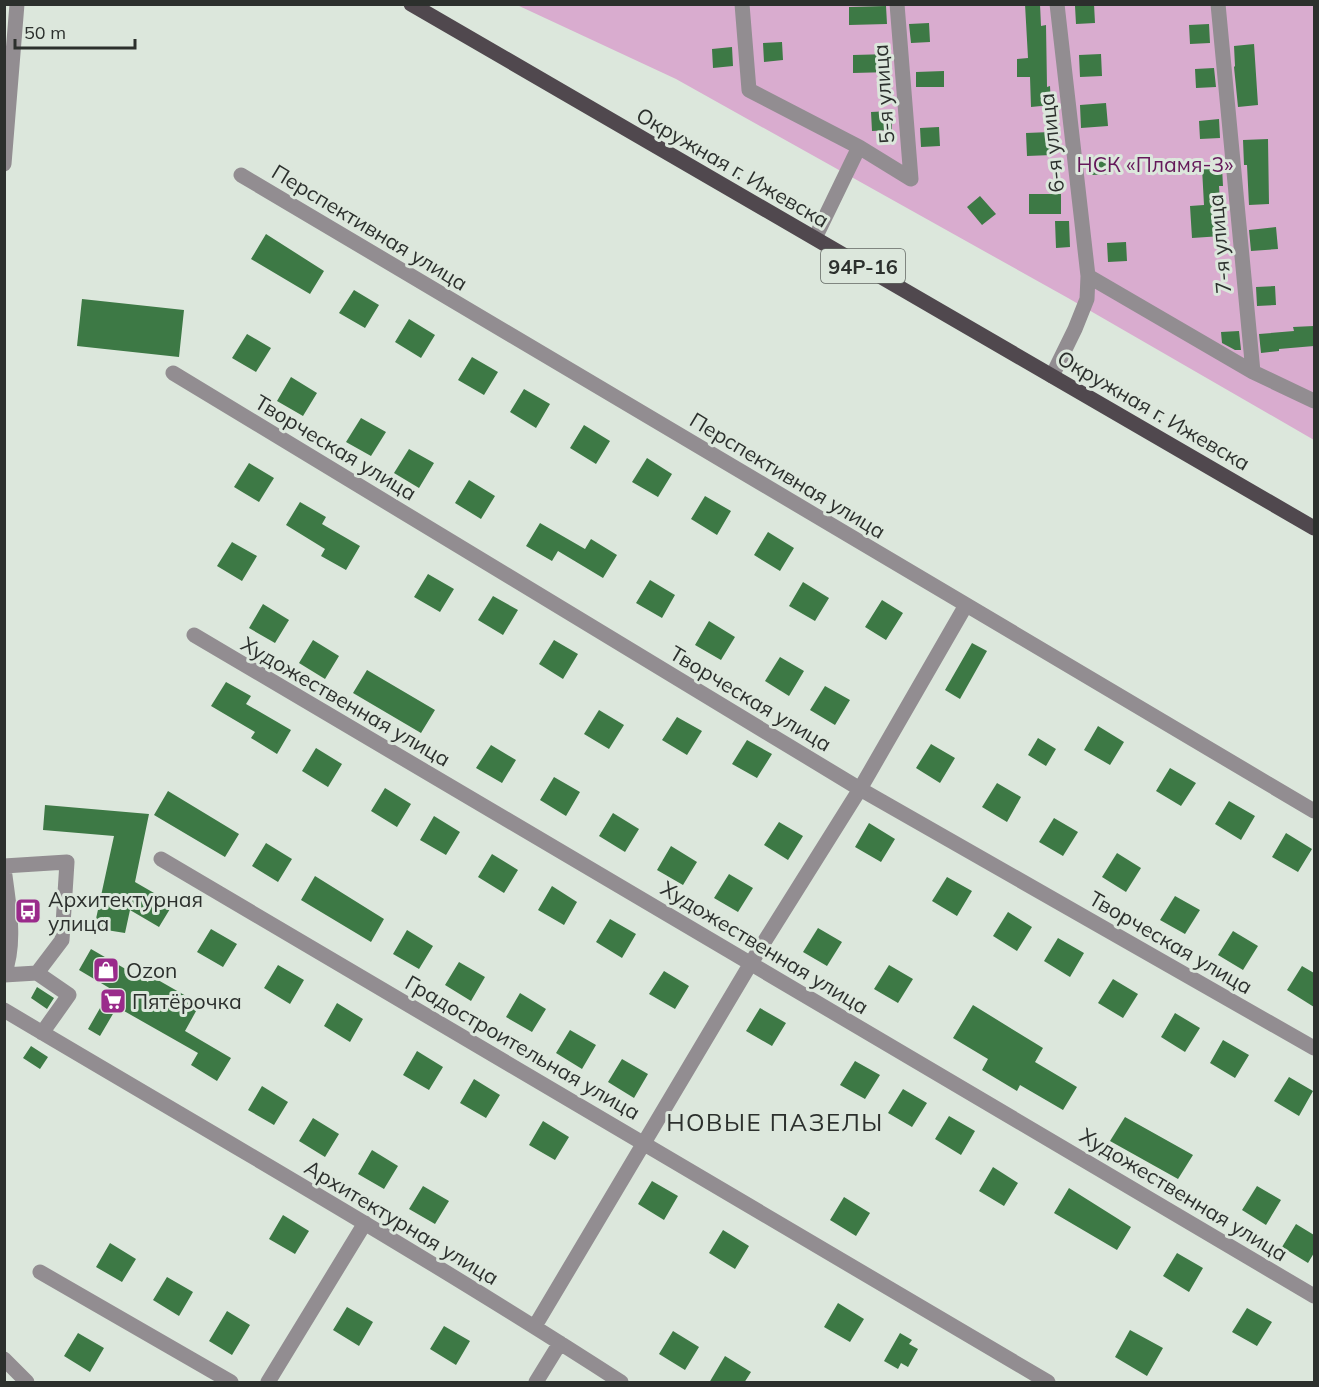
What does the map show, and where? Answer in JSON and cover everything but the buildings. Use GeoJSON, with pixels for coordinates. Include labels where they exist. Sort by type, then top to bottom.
{"type":"FeatureCollection","features":[{"type":"Feature","properties":{"kind":"main road","name":"Окружная г. Ижевска"},"geometry":{"type":"LineString","coordinates":[[411,4],[1314,528]]}},
{"type":"Feature","properties":{"kind":"street"},"geometry":{"type":"LineString","coordinates":[[742,4],[749,90],[859,147],[815,238]]}},
{"type":"Feature","properties":{"kind":"street","name":"5-я улица"},"geometry":{"type":"LineString","coordinates":[[859,147],[911,179],[897,4]]}},
{"type":"Feature","properties":{"kind":"street","name":"6-я улица"},"geometry":{"type":"LineString","coordinates":[[1052,376],[1087,299],[1088,276],[1057,4]]}},
{"type":"Feature","properties":{"kind":"street","name":"7-я улица"},"geometry":{"type":"LineString","coordinates":[[1218,4],[1253,372]]}},
{"type":"Feature","properties":{"kind":"street"},"geometry":{"type":"LineString","coordinates":[[4,164],[12,12]]}},
{"type":"Feature","properties":{"kind":"street","name":"Перспективная улица"},"geometry":{"type":"LineString","coordinates":[[241,175],[1314,811]]}},
{"type":"Feature","properties":{"kind":"street"},"geometry":{"type":"LineString","coordinates":[[1088,276],[1253,372],[1314,401]]}},
{"type":"Feature","properties":{"kind":"street","name":"Творческая улица"},"geometry":{"type":"LineString","coordinates":[[173,373],[860,789],[1314,1048]]}},
{"type":"Feature","properties":{"kind":"street"},"geometry":{"type":"LineString","coordinates":[[535,1326],[751,963],[860,789],[966,605]]}},
{"type":"Feature","properties":{"kind":"street","name":"Художественная улица"},"geometry":{"type":"LineString","coordinates":[[194,635],[1314,1296]]}},
{"type":"Feature","properties":{"kind":"street","name":"Градостроительная улица"},"geometry":{"type":"LineString","coordinates":[[161,859],[644,1142],[1048,1383]]}},
{"type":"Feature","properties":{"kind":"street"},"geometry":{"type":"LineString","coordinates":[[37,973],[62,940],[67,862],[4,867],[11,942],[9,963],[4,975],[37,973],[69,995],[42,1033]]}},
{"type":"Feature","properties":{"kind":"street","name":"Архитектурная улица"},"geometry":{"type":"LineString","coordinates":[[4,1010],[365,1223],[535,1326],[621,1383]]}},
{"type":"Feature","properties":{"kind":"street"},"geometry":{"type":"LineString","coordinates":[[268,1383],[365,1223]]}},
{"type":"Feature","properties":{"kind":"street"},"geometry":{"type":"LineString","coordinates":[[40,1272],[231,1383]]}},
{"type":"Feature","properties":{"kind":"street"},"geometry":{"type":"LineString","coordinates":[[536,1383],[560,1343]]}},
{"type":"Feature","properties":{"kind":"street"},"geometry":{"type":"LineString","coordinates":[[4,1359],[27,1383]]}},
{"type":"Feature","properties":{"kind":"green space","name":"НСК «Пламя-3»"},"geometry":{"type":"Polygon","coordinates":[[[517,5],[1314,5],[1314,440],[1068,298],[676,79],[517,5]]]}},
{"type":"Feature","properties":{"kind":"place","name":"Архитектурная улица"},"geometry":{"type":"Point","coordinates":[28,911]}},
{"type":"Feature","properties":{"kind":"place","name":"Ozon"},"geometry":{"type":"Point","coordinates":[106,970]}},
{"type":"Feature","properties":{"kind":"place","name":"Пятёрочка"},"geometry":{"type":"Point","coordinates":[113,1001]}},
{"type":"Feature","properties":{"kind":"district","name":"НОВЫЕ ПАЗЕЛЫ"},"geometry":{"type":"Point","coordinates":[775,1122]}}]}
